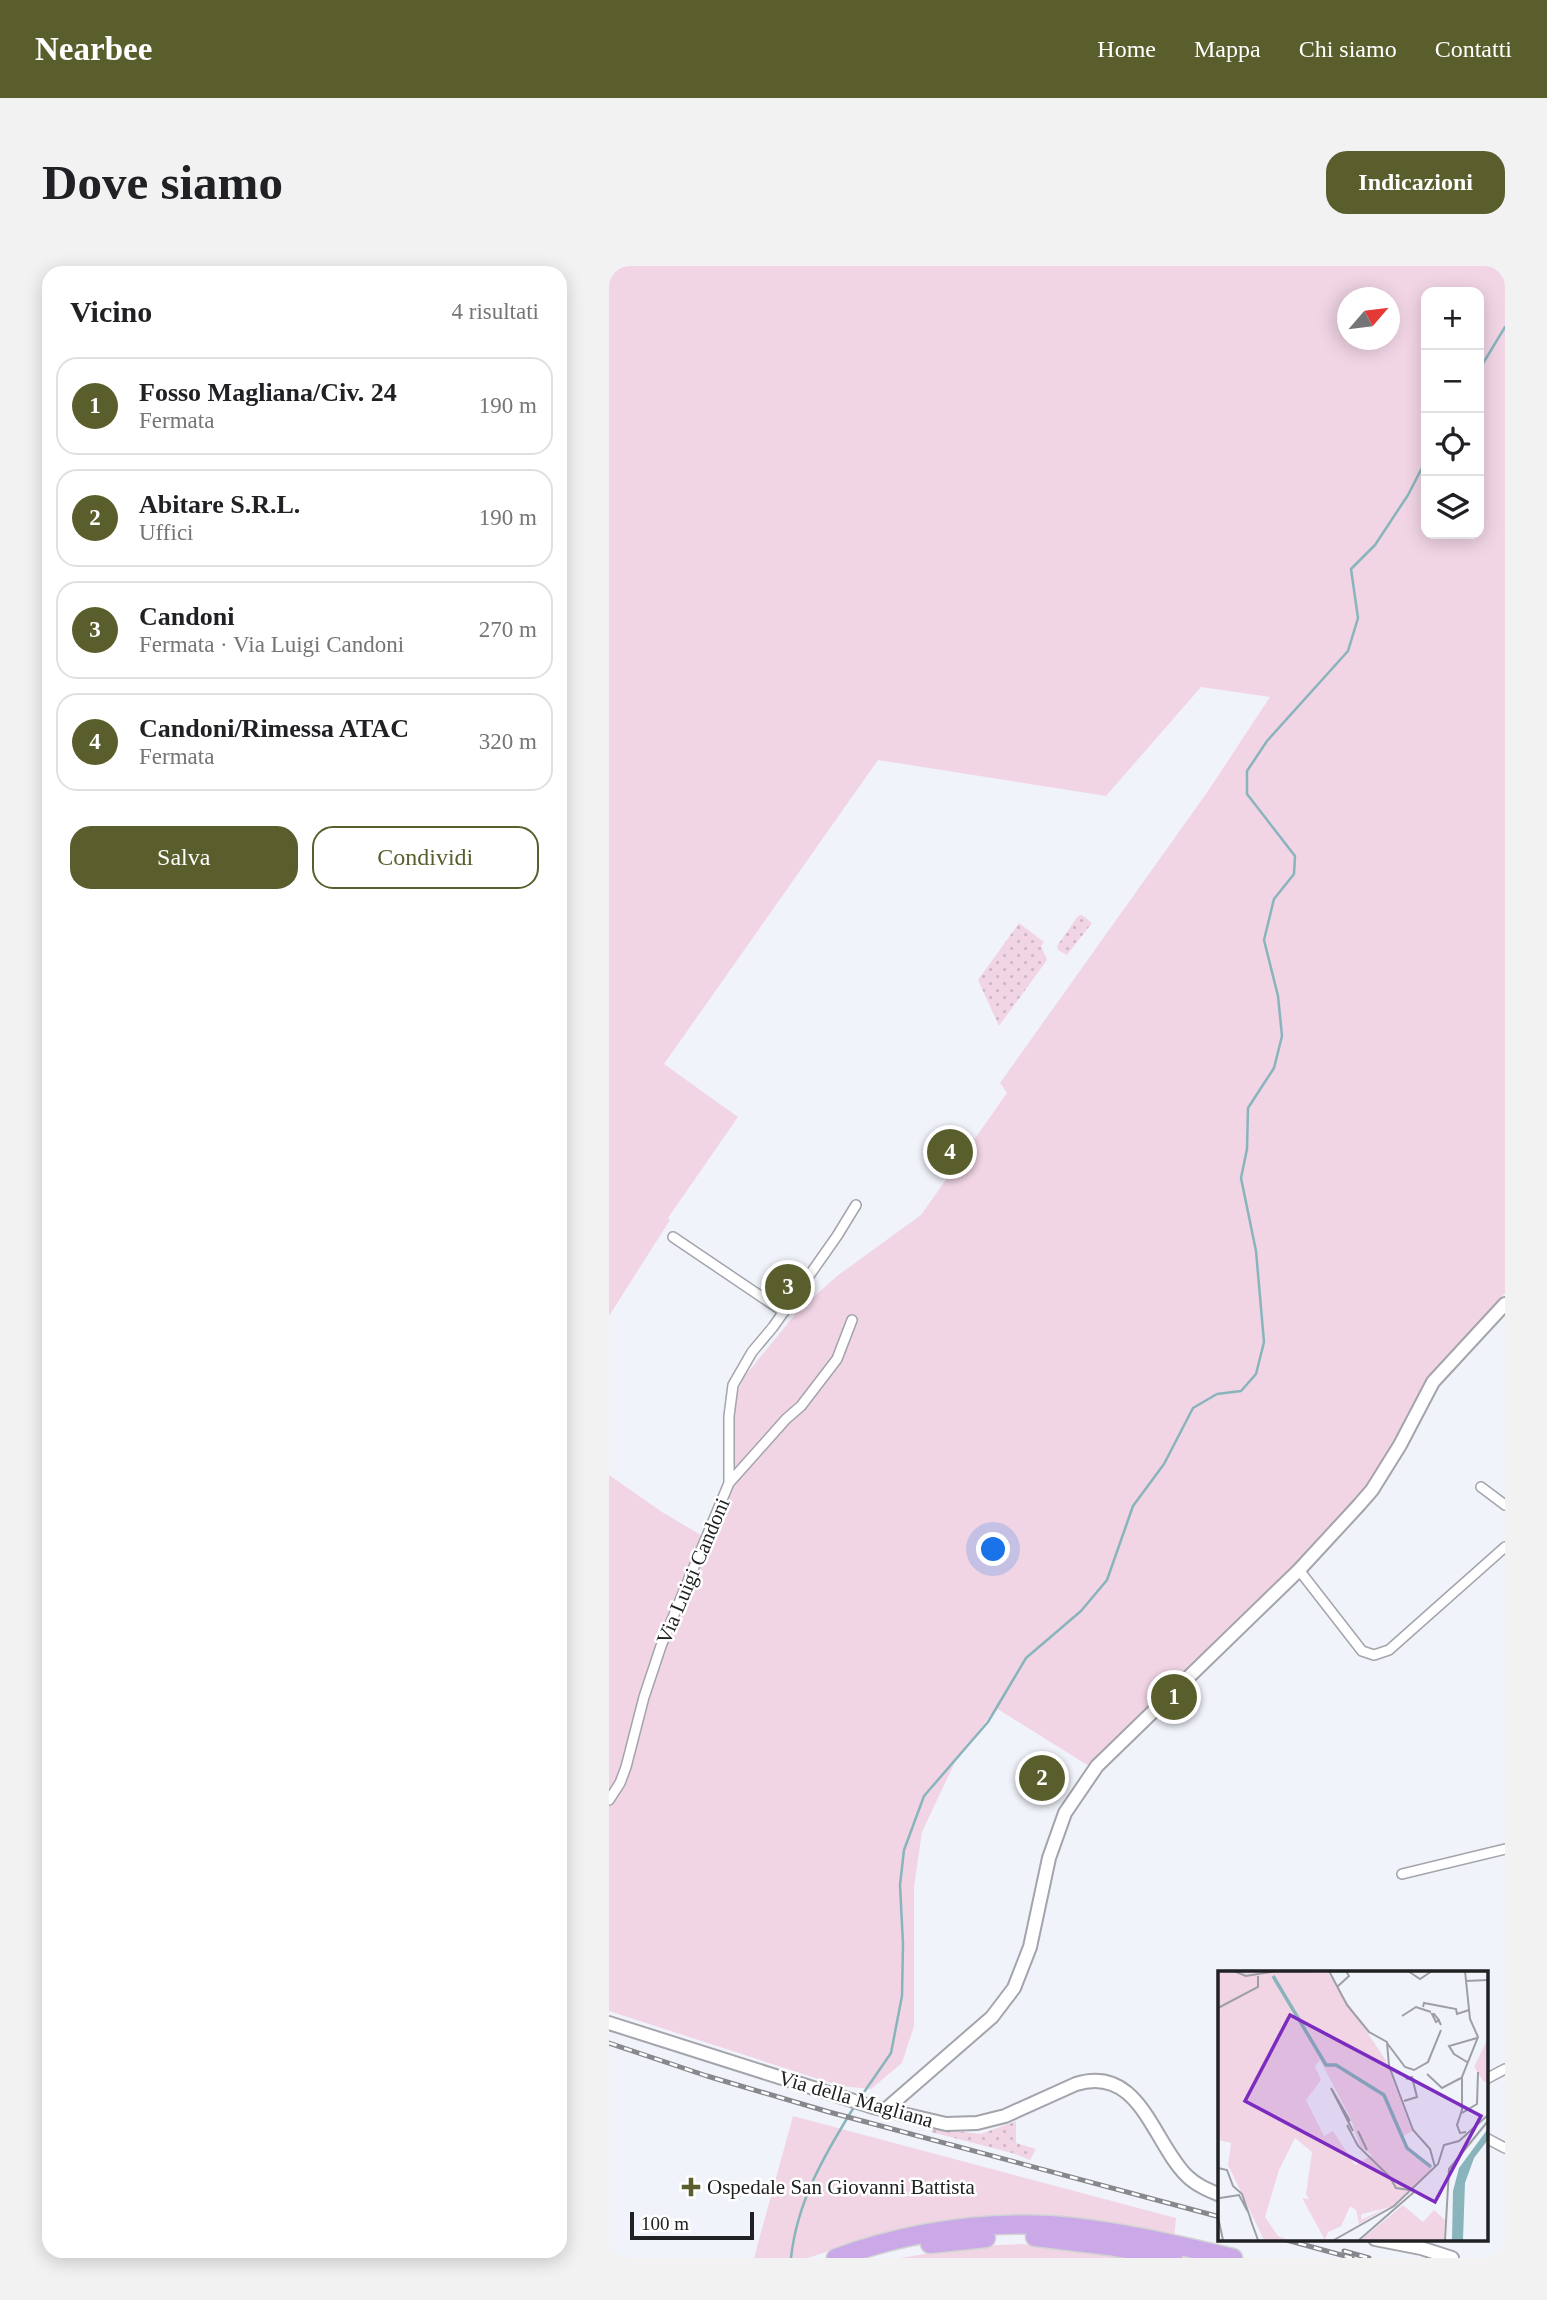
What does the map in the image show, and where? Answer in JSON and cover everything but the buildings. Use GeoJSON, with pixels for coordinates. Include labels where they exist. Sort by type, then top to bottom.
{"type":"FeatureCollection","features":[{"type":"Feature","properties":{"kind":"highway"},"geometry":{"type":"LineString","coordinates":[[871,2258],[981,2226],[1049,2225],[1086,2229],[1233,2258]]}},
{"type":"Feature","properties":{"kind":"highway"},"geometry":{"type":"LineString","coordinates":[[835,2258],[881,2243],[940,2237],[1015,2236],[1050,2237],[1173,2258]]}},
{"type":"Feature","properties":{"kind":"street","name":"Via Luigi Candoni"},"geometry":{"type":"LineString","coordinates":[[609,1800],[626,1767],[644,1697],[661,1646],[729,1483],[729,1416],[733,1385],[752,1352],[837,1236],[856,1205]]}},
{"type":"Feature","properties":{"kind":"street"},"geometry":{"type":"LineString","coordinates":[[673,1237],[783,1312]]}},
{"type":"Feature","properties":{"kind":"street"},"geometry":{"type":"LineString","coordinates":[[879,2108],[992,2017],[1014,1988],[1030,1947],[1056,1834],[1080,1787],[1097,1766],[1299,1570],[1372,1490],[1400,1446],[1433,1382],[1505,1304]]}},
{"type":"Feature","properties":{"kind":"street"},"geometry":{"type":"LineString","coordinates":[[729,1483],[801,1406],[837,1359],[852,1320]]}},
{"type":"Feature","properties":{"kind":"street"},"geometry":{"type":"LineString","coordinates":[[1481,1487],[1505,1504]]}},
{"type":"Feature","properties":{"kind":"street"},"geometry":{"type":"LineString","coordinates":[[1299,1570],[1362,1651],[1374,1655],[1389,1650],[1505,1546]]}},
{"type":"Feature","properties":{"kind":"street"},"geometry":{"type":"LineString","coordinates":[[1402,1874],[1505,1849]]}},
{"type":"Feature","properties":{"kind":"street","name":"Via della Magliana"},"geometry":{"type":"LineString","coordinates":[[609,2023],[839,2096],[938,2123],[977,2123],[1022,2110],[1082,2082],[1106,2083],[1126,2091],[1137,2102],[1187,2176],[1218,2194]]}},
{"type":"Feature","properties":{"kind":"street"},"geometry":{"type":"LineString","coordinates":[[1487,2078],[1505,2069]]}},
{"type":"Feature","properties":{"kind":"street"},"geometry":{"type":"LineString","coordinates":[[1487,2139],[1505,2148]]}},
{"type":"Feature","properties":{"kind":"street"},"geometry":{"type":"LineString","coordinates":[[1380,2240],[1421,2248],[1452,2258]]}},
{"type":"Feature","properties":{"kind":"shaded area"},"geometry":{"type":"Polygon","coordinates":[[[609,266],[1505,266],[1505,1293],[1440,1367],[1376,1480],[1351,1508],[1089,1766],[996,1708],[955,1762],[922,1832],[914,1887],[914,2026],[902,2063],[871,2089],[840,2086],[609,2011],[609,1475],[662,1512],[711,1541],[730,1487],[733,1465],[733,1408],[744,1377],[798,1311],[837,1276],[921,1215],[1007,1093],[1000,1083],[1208,791],[1270,697],[1201,687],[1106,796],[878,760],[664,1064],[738,1117],[668,1218],[670,1220],[609,1316],[609,266]]]}},
{"type":"Feature","properties":{"kind":"shaded area"},"geometry":{"type":"Polygon","coordinates":[[[1082,915],[1092,923],[1067,955],[1058,950],[1057,946],[1078,916],[1082,915]]]}},
{"type":"Feature","properties":{"kind":"shaded area"},"geometry":{"type":"Polygon","coordinates":[[[1019,923],[1044,942],[1041,946],[1047,960],[999,1026],[978,980],[1019,923]]]}},
{"type":"Feature","properties":{"kind":"shaded area"},"geometry":{"type":"Polygon","coordinates":[[[793,2116],[1176,2218],[1174,2239],[929,2224],[881,2234],[808,2258],[754,2258],[793,2116]]]}},
{"type":"Feature","properties":{"kind":"shaded area"},"geometry":{"type":"Polygon","coordinates":[[[1016,2121],[1016,2143],[1036,2149],[1030,2160],[931,2132],[932,2128],[981,2134],[1016,2121]]]}},
{"type":"Feature","properties":{"kind":"shaded area"},"geometry":{"type":"Polygon","coordinates":[[[1021,2244],[1129,2258],[900,2258],[974,2246],[1021,2244]]]}},
{"type":"Feature","properties":{"kind":"waterway"},"geometry":{"type":"LineString","coordinates":[[1484,362],[1505,327]]}},
{"type":"Feature","properties":{"kind":"waterway"},"geometry":{"type":"LineString","coordinates":[[860,2098],[891,2053],[902,1996],[900,1885],[904,1850],[924,1796],[988,1722],[1026,1658],[1081,1611],[1107,1580],[1133,1506],[1164,1464],[1193,1408],[1217,1394],[1241,1391],[1256,1374],[1264,1342],[1256,1251],[1241,1178],[1247,1149],[1248,1108],[1274,1068],[1282,1036],[1278,996],[1264,940],[1274,899],[1294,874],[1295,856],[1247,794],[1247,771],[1267,741],[1348,651],[1358,618],[1351,569],[1375,545],[1421,470]]}},
{"type":"Feature","properties":{"kind":"waterway"},"geometry":{"type":"LineString","coordinates":[[791,2258],[794,2237],[806,2198],[823,2160],[854,2107]]}},
{"type":"Feature","properties":{"kind":"railway"},"geometry":{"type":"LineString","coordinates":[[609,2043],[707,2076],[829,2112],[1218,2216]]}},
{"type":"Feature","properties":{"kind":"railway"},"geometry":{"type":"LineString","coordinates":[[1287,2240],[1352,2258]]}},
{"type":"Feature","properties":{"kind":"railway"},"geometry":{"type":"LineString","coordinates":[[1344,2251],[1369,2258]]}},
{"type":"Feature","properties":{"kind":"place","name":"Candoni/Rimessa ATAC"},"geometry":{"type":"Point","coordinates":[950,1152]}},
{"type":"Feature","properties":{"kind":"place","name":"Candoni"},"geometry":{"type":"Point","coordinates":[788,1287]}},
{"type":"Feature","properties":{"kind":"place","name":"Fosso Magliana/Civ. 24"},"geometry":{"type":"Point","coordinates":[1174,1697]}},
{"type":"Feature","properties":{"kind":"place","name":"Abitare S.R.L."},"geometry":{"type":"Point","coordinates":[1042,1778]}},
{"type":"Feature","properties":{"kind":"place","name":"Ospedale San Giovanni Battista"},"geometry":{"type":"Point","coordinates":[691,2187]}}]}
